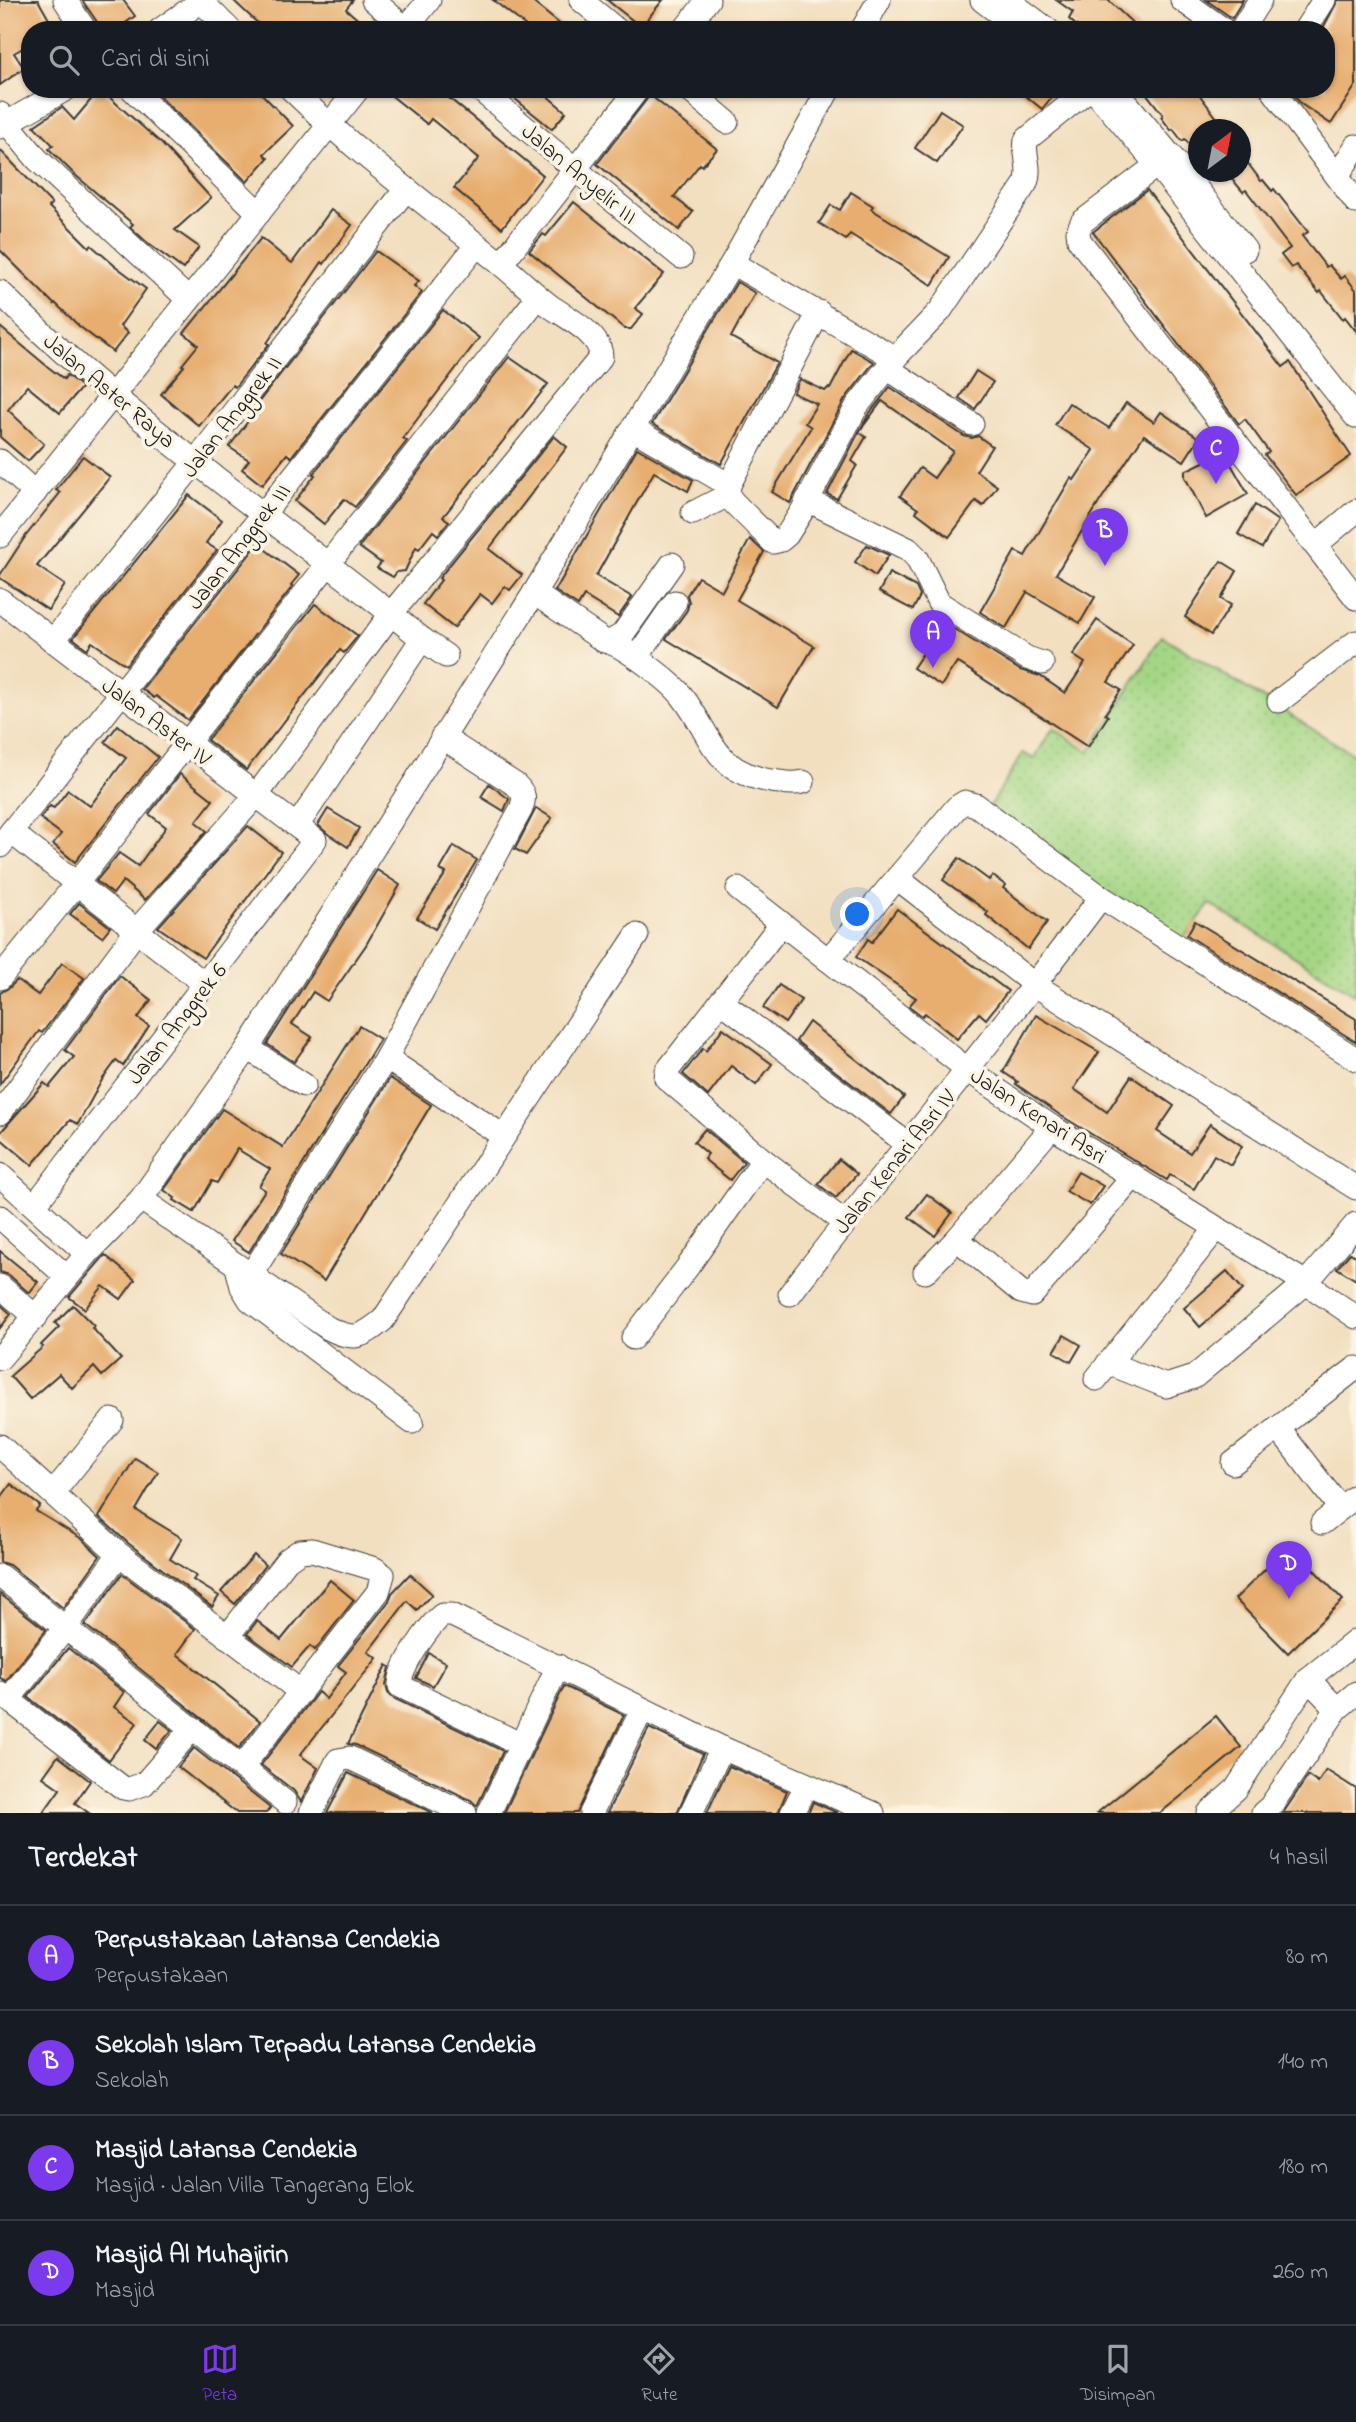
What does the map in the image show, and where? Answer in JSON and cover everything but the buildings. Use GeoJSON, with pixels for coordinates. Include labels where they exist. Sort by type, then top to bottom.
{"type":"FeatureCollection","features":[{"type":"Feature","properties":{"kind":"street"},"geometry":{"type":"LineString","coordinates":[[65,0],[79,21]]}},
{"type":"Feature","properties":{"kind":"street"},"geometry":{"type":"LineString","coordinates":[[373,0],[396,21]]}},
{"type":"Feature","properties":{"kind":"street"},"geometry":{"type":"LineString","coordinates":[[413,21],[429,0]]}},
{"type":"Feature","properties":{"kind":"street"},"geometry":{"type":"LineString","coordinates":[[581,0],[606,21]]}},
{"type":"Feature","properties":{"kind":"street"},"geometry":{"type":"LineString","coordinates":[[691,21],[708,0]]}},
{"type":"Feature","properties":{"kind":"street"},"geometry":{"type":"LineString","coordinates":[[867,21],[879,0]]}},
{"type":"Feature","properties":{"kind":"street"},"geometry":{"type":"LineString","coordinates":[[1182,0],[1211,21]]}},
{"type":"Feature","properties":{"kind":"street"},"geometry":{"type":"LineString","coordinates":[[1247,21],[1260,0]]}},
{"type":"Feature","properties":{"kind":"street"},"geometry":{"type":"LineString","coordinates":[[1311,21],[1324,0]]}},
{"type":"Feature","properties":{"kind":"street"},"geometry":{"type":"LineString","coordinates":[[172,21],[201,1],[221,21]]}},
{"type":"Feature","properties":{"kind":"street"},"geometry":{"type":"LineString","coordinates":[[995,2],[1013,21]]}},
{"type":"Feature","properties":{"kind":"street"},"geometry":{"type":"LineString","coordinates":[[995,2],[1031,21]]}},
{"type":"Feature","properties":{"kind":"street"},"geometry":{"type":"LineString","coordinates":[[49,98],[2,122],[37,159],[189,300]]}},
{"type":"Feature","properties":{"kind":"street"},"geometry":{"type":"LineString","coordinates":[[141,98],[259,213]]}},
{"type":"Feature","properties":{"kind":"street"},"geometry":{"type":"LineString","coordinates":[[0,1113],[137,930],[256,796],[391,614],[601,357],[601,348],[594,338],[538,297],[329,125],[300,98]]}},
{"type":"Feature","properties":{"kind":"street"},"geometry":{"type":"LineString","coordinates":[[0,536],[351,98]]}},
{"type":"Feature","properties":{"kind":"street","name":"Jalan Anyelir III"},"geometry":{"type":"LineString","coordinates":[[490,98],[681,257]]}},
{"type":"Feature","properties":{"kind":"street"},"geometry":{"type":"LineString","coordinates":[[501,264],[631,98]]}},
{"type":"Feature","properties":{"kind":"street"},"geometry":{"type":"LineString","coordinates":[[699,98],[727,122]]}},
{"type":"Feature","properties":{"kind":"street"},"geometry":{"type":"LineString","coordinates":[[0,1357],[87,1254],[142,1199],[248,1048],[534,593],[732,263],[824,98]]}},
{"type":"Feature","properties":{"kind":"street"},"geometry":{"type":"LineString","coordinates":[[633,429],[729,490],[774,542],[787,535],[847,422],[891,363],[940,311],[1026,183],[1029,174],[1024,146],[1026,140],[1080,98]]}},
{"type":"Feature","properties":{"kind":"street"},"geometry":{"type":"LineString","coordinates":[[1100,98],[1164,160]]}},
{"type":"Feature","properties":{"kind":"street"},"geometry":{"type":"LineString","coordinates":[[1121,98],[1164,160],[1354,402]]}},
{"type":"Feature","properties":{"kind":"street"},"geometry":{"type":"LineString","coordinates":[[1279,98],[1356,202]]}},
{"type":"Feature","properties":{"kind":"street"},"geometry":{"type":"LineString","coordinates":[[1338,176],[1356,146]]}},
{"type":"Feature","properties":{"kind":"street"},"geometry":{"type":"LineString","coordinates":[[1164,160],[1082,222],[1078,231],[1079,240],[1317,544],[1356,598]]}},
{"type":"Feature","properties":{"kind":"street","name":"Jalan Anggrek II"},"geometry":{"type":"LineString","coordinates":[[53,641],[406,189]]}},
{"type":"Feature","properties":{"kind":"street","name":"Jalan Anggrek III"},"geometry":{"type":"LineString","coordinates":[[6,839],[476,246]]}},
{"type":"Feature","properties":{"kind":"street"},"geometry":{"type":"LineString","coordinates":[[732,263],[819,312],[972,424]]}},
{"type":"Feature","properties":{"kind":"street","name":"Jalan Aster Raya"},"geometry":{"type":"LineString","coordinates":[[0,292],[25,318],[113,395],[446,656]]}},
{"type":"Feature","properties":{"kind":"street"},"geometry":{"type":"LineString","coordinates":[[0,978],[538,297]]}},
{"type":"Feature","properties":{"kind":"street"},"geometry":{"type":"LineString","coordinates":[[693,513],[729,490],[819,312]]}},
{"type":"Feature","properties":{"kind":"street"},"geometry":{"type":"LineString","coordinates":[[0,461],[35,493]]}},
{"type":"Feature","properties":{"kind":"street"},"geometry":{"type":"LineString","coordinates":[[807,500],[908,549],[917,558],[939,603],[1027,658],[1042,663]]}},
{"type":"Feature","properties":{"kind":"street"},"geometry":{"type":"LineString","coordinates":[[1317,544],[1356,511]]}},
{"type":"Feature","properties":{"kind":"street"},"geometry":{"type":"LineString","coordinates":[[610,642],[622,635],[672,564]]}},
{"type":"Feature","properties":{"kind":"street"},"geometry":{"type":"LineString","coordinates":[[534,593],[604,641],[637,657],[681,695],[715,751],[733,767],[758,778],[794,784],[803,782]]}},
{"type":"Feature","properties":{"kind":"street","name":"Jalan Aster IV"},"geometry":{"type":"LineString","coordinates":[[0,600],[306,833]]}},
{"type":"Feature","properties":{"kind":"street"},"geometry":{"type":"LineString","coordinates":[[637,657],[675,602]]}},
{"type":"Feature","properties":{"kind":"street","name":"Jalan Anggrek 6"},"geometry":{"type":"LineString","coordinates":[[35,1205],[206,985],[306,833],[422,639]]}},
{"type":"Feature","properties":{"kind":"street"},"geometry":{"type":"LineString","coordinates":[[1279,701],[1356,642]]}},
{"type":"Feature","properties":{"kind":"street"},"geometry":{"type":"LineString","coordinates":[[412,1422],[250,1300],[242,1287],[244,1271],[386,1058],[521,810],[525,798],[523,792],[505,776],[442,737]]}},
{"type":"Feature","properties":{"kind":"street"},"geometry":{"type":"LineString","coordinates":[[828,960],[957,807],[965,802],[976,805],[1101,897],[1356,1059]]}},
{"type":"Feature","properties":{"kind":"street"},"geometry":{"type":"LineString","coordinates":[[6,839],[77,883],[206,985]]}},
{"type":"Feature","properties":{"kind":"street"},"geometry":{"type":"LineString","coordinates":[[897,878],[1035,985],[1356,1188]]}},
{"type":"Feature","properties":{"kind":"street","name":"Jalan Kenari Asri"},"geometry":{"type":"LineString","coordinates":[[738,889],[968,1070],[1052,1128],[1134,1176],[1356,1317]]}},
{"type":"Feature","properties":{"kind":"street","name":"Jalan Kenari Asri IV"},"geometry":{"type":"LineString","coordinates":[[790,1294],[906,1143],[1035,985],[1101,897]]}},
{"type":"Feature","properties":{"kind":"street"},"geometry":{"type":"LineString","coordinates":[[781,924],[667,1071],[666,1078],[763,1160],[844,1222]]}},
{"type":"Feature","properties":{"kind":"street"},"geometry":{"type":"LineString","coordinates":[[142,1199],[328,1328],[360,1337],[383,1320],[637,935]]}},
{"type":"Feature","properties":{"kind":"street"},"geometry":{"type":"LineString","coordinates":[[721,1001],[906,1143]]}},
{"type":"Feature","properties":{"kind":"street"},"geometry":{"type":"LineString","coordinates":[[248,1048],[304,1085]]}},
{"type":"Feature","properties":{"kind":"street"},"geometry":{"type":"LineString","coordinates":[[386,1058],[503,1136]]}},
{"type":"Feature","properties":{"kind":"street"},"geometry":{"type":"LineString","coordinates":[[925,1272],[957,1239],[1052,1128]]}},
{"type":"Feature","properties":{"kind":"street"},"geometry":{"type":"LineString","coordinates":[[633,1338],[689,1265],[763,1160]]}},
{"type":"Feature","properties":{"kind":"street"},"geometry":{"type":"LineString","coordinates":[[0,1175],[87,1254]]}},
{"type":"Feature","properties":{"kind":"street"},"geometry":{"type":"LineString","coordinates":[[957,1239],[1021,1292],[1032,1295],[1134,1176]]}},
{"type":"Feature","properties":{"kind":"street"},"geometry":{"type":"LineString","coordinates":[[0,1217],[67,1277]]}},
{"type":"Feature","properties":{"kind":"street"},"geometry":{"type":"LineString","coordinates":[[1216,1229],[1102,1371],[1166,1386],[1182,1382],[1203,1371],[1306,1283],[1356,1224]]}},
{"type":"Feature","properties":{"kind":"street"},"geometry":{"type":"LineString","coordinates":[[0,1286],[36,1317]]}},
{"type":"Feature","properties":{"kind":"street"},"geometry":{"type":"LineString","coordinates":[[1233,1463],[1356,1368]]}},
{"type":"Feature","properties":{"kind":"street"},"geometry":{"type":"LineString","coordinates":[[53,1493],[112,1420]]}},
{"type":"Feature","properties":{"kind":"street"},"geometry":{"type":"LineString","coordinates":[[1278,1428],[1348,1502],[1322,1523]]}},
{"type":"Feature","properties":{"kind":"street"},"geometry":{"type":"LineString","coordinates":[[0,1446],[119,1554],[301,1692]]}},
{"type":"Feature","properties":{"kind":"street"},"geometry":{"type":"LineString","coordinates":[[228,1637],[295,1553],[312,1550],[381,1572],[384,1577],[378,1592],[242,1767]]}},
{"type":"Feature","properties":{"kind":"street"},"geometry":{"type":"LineString","coordinates":[[119,1554],[66,1627],[4,1696],[122,1788],[129,1789],[144,1784],[193,1728]]}},
{"type":"Feature","properties":{"kind":"street"},"geometry":{"type":"LineString","coordinates":[[0,1576],[285,1802]]}},
{"type":"Feature","properties":{"kind":"street"},"geometry":{"type":"LineString","coordinates":[[520,1744],[403,1688],[399,1682],[404,1669],[433,1623],[446,1614],[558,1666],[722,1748],[873,1813]]}},
{"type":"Feature","properties":{"kind":"street"},"geometry":{"type":"LineString","coordinates":[[1209,1813],[1236,1789],[1308,1679],[1356,1641]]}},
{"type":"Feature","properties":{"kind":"street"},"geometry":{"type":"LineString","coordinates":[[489,1813],[558,1666]]}},
{"type":"Feature","properties":{"kind":"street"},"geometry":{"type":"LineString","coordinates":[[1308,1679],[1337,1709]]}},
{"type":"Feature","properties":{"kind":"street"},"geometry":{"type":"LineString","coordinates":[[1263,1813],[1270,1807],[1337,1709],[1356,1693]]}},
{"type":"Feature","properties":{"kind":"street"},"geometry":{"type":"LineString","coordinates":[[590,1813],[642,1710]]}},
{"type":"Feature","properties":{"kind":"street"},"geometry":{"type":"LineString","coordinates":[[691,1813],[722,1748]]}},
{"type":"Feature","properties":{"kind":"street"},"geometry":{"type":"LineString","coordinates":[[311,1813],[338,1760],[345,1757],[465,1813]]}},
{"type":"Feature","properties":{"kind":"street"},"geometry":{"type":"LineString","coordinates":[[792,1813],[806,1786]]}},
{"type":"Feature","properties":{"kind":"green space"},"geometry":{"type":"Polygon","coordinates":[[[1162,636],[1356,756],[1356,995],[1210,904],[1178,946],[986,813],[1023,753],[1034,759],[1053,728],[1089,752],[1162,636]]]}},
{"type":"Feature","properties":{"kind":"place","name":"Masjid Latansa Cendekia"},"geometry":{"type":"Point","coordinates":[1216,484]}},
{"type":"Feature","properties":{"kind":"place","name":"Sekolah Islam Terpadu Latansa Cendekia"},"geometry":{"type":"Point","coordinates":[1105,566]}},
{"type":"Feature","properties":{"kind":"place","name":"Perpustakaan Latansa Cendekia"},"geometry":{"type":"Point","coordinates":[933,668]}},
{"type":"Feature","properties":{"kind":"place","name":"Masjid Al Muhajirin"},"geometry":{"type":"Point","coordinates":[1289,1599]}}]}
